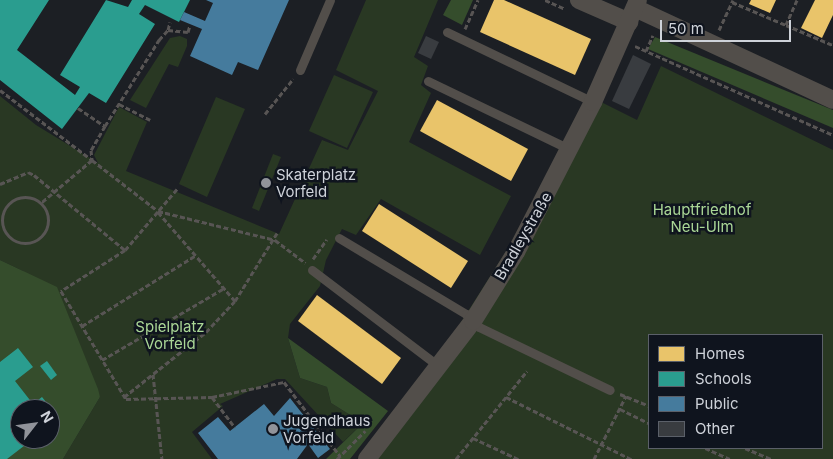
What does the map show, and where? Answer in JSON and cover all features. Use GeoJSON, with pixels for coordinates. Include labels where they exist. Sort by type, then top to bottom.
{"type":"FeatureCollection","features":[{"type":"Feature","properties":{"kind":"street"},"geometry":{"type":"LineString","coordinates":[[579,0],[634,10],[833,100]]}},
{"type":"Feature","properties":{"kind":"street","name":"Bradleystraße"},"geometry":{"type":"LineString","coordinates":[[367,459],[440,367],[473,321],[516,252],[593,102],[634,10]]}},
{"type":"Feature","properties":{"kind":"lane"},"geometry":{"type":"LineString","coordinates":[[300,70],[330,0]]}},
{"type":"Feature","properties":{"kind":"lane"},"geometry":{"type":"LineString","coordinates":[[447,32],[593,102]]}},
{"type":"Feature","properties":{"kind":"lane"},"geometry":{"type":"LineString","coordinates":[[428,81],[570,149]]}},
{"type":"Feature","properties":{"kind":"lane"},"geometry":{"type":"LineString","coordinates":[[339,238],[473,321],[610,390]]}},
{"type":"Feature","properties":{"kind":"lane"},"geometry":{"type":"LineString","coordinates":[[312,270],[440,367]]}},
{"type":"Feature","properties":{"kind":"path"},"geometry":{"type":"LineString","coordinates":[[460,38],[478,0]]}},
{"type":"Feature","properties":{"kind":"path"},"geometry":{"type":"LineString","coordinates":[[786,25],[797,0]]}},
{"type":"Feature","properties":{"kind":"path"},"geometry":{"type":"LineString","coordinates":[[712,44],[733,1],[833,46]]}},
{"type":"Feature","properties":{"kind":"path"},"geometry":{"type":"LineString","coordinates":[[92,160],[91,150],[168,30],[170,22]]}},
{"type":"Feature","properties":{"kind":"path"},"geometry":{"type":"LineString","coordinates":[[168,30],[188,32],[190,24]]}},
{"type":"Feature","properties":{"kind":"path"},"geometry":{"type":"LineString","coordinates":[[621,40],[833,135]]}},
{"type":"Feature","properties":{"kind":"path"},"geometry":{"type":"LineString","coordinates":[[265,114],[300,70]]}},
{"type":"Feature","properties":{"kind":"path"},"geometry":{"type":"LineString","coordinates":[[0,90],[158,212],[235,301]]}},
{"type":"Feature","properties":{"kind":"path"},"geometry":{"type":"LineString","coordinates":[[119,104],[150,120]]}},
{"type":"Feature","properties":{"kind":"path"},"geometry":{"type":"LineString","coordinates":[[78,108],[105,126]]}},
{"type":"Feature","properties":{"kind":"path"},"geometry":{"type":"LineString","coordinates":[[41,204],[92,160]]}},
{"type":"Feature","properties":{"kind":"path"},"geometry":{"type":"LineString","coordinates":[[0,184],[28,172],[55,190],[125,250]]}},
{"type":"Feature","properties":{"kind":"path"},"geometry":{"type":"LineString","coordinates":[[124,396],[61,291],[125,250],[177,188]]}},
{"type":"Feature","properties":{"kind":"path"},"geometry":{"type":"LineString","coordinates":[[24,196],[41,204],[48,220],[41,236],[24,243],[8,235],[2,217],[12,201],[24,196]]}},
{"type":"Feature","properties":{"kind":"path"},"geometry":{"type":"LineString","coordinates":[[158,212],[275,240],[308,266],[331,233],[339,238]]}},
{"type":"Feature","properties":{"kind":"path"},"geometry":{"type":"LineString","coordinates":[[124,396],[206,332],[235,301],[275,240],[277,233]]}},
{"type":"Feature","properties":{"kind":"path"},"geometry":{"type":"LineString","coordinates":[[82,326],[196,255]]}},
{"type":"Feature","properties":{"kind":"path"},"geometry":{"type":"LineString","coordinates":[[102,360],[224,288]]}},
{"type":"Feature","properties":{"kind":"path"},"geometry":{"type":"LineString","coordinates":[[456,459],[527,371]]}},
{"type":"Feature","properties":{"kind":"path"},"geometry":{"type":"LineString","coordinates":[[153,374],[162,459]]}},
{"type":"Feature","properties":{"kind":"path"},"geometry":{"type":"LineString","coordinates":[[124,396],[156,400],[212,397],[284,382],[340,456]]}},
{"type":"Feature","properties":{"kind":"path"},"geometry":{"type":"LineString","coordinates":[[610,390],[648,406]]}},
{"type":"Feature","properties":{"kind":"path"},"geometry":{"type":"LineString","coordinates":[[594,459],[626,396]]}},
{"type":"Feature","properties":{"kind":"path"},"geometry":{"type":"LineString","coordinates":[[212,397],[235,427]]}},
{"type":"Feature","properties":{"kind":"path"},"geometry":{"type":"LineString","coordinates":[[506,397],[631,459]]}},
{"type":"Feature","properties":{"kind":"path"},"geometry":{"type":"LineString","coordinates":[[620,409],[648,422]]}},
{"type":"Feature","properties":{"kind":"path"},"geometry":{"type":"LineString","coordinates":[[473,438],[518,459]]}},
{"type":"Feature","properties":{"kind":"path"},"geometry":{"type":"LineString","coordinates":[[707,449],[723,458],[730,459]]}},
{"type":"Feature","properties":{"kind":"path"},"geometry":{"type":"LineString","coordinates":[[747,449],[771,459]]}},
{"type":"Feature","properties":{"kind":"green space","name":"Spielplatz Vorfeld"},"geometry":{"type":"Polygon","coordinates":[[[366,0],[438,0],[414,57],[428,66],[421,85],[431,93],[409,142],[511,196],[480,255],[381,199],[356,235],[342,229],[326,260],[320,286],[290,324],[288,338],[300,378],[327,387],[331,403],[363,423],[343,442],[285,379],[277,379],[220,404],[223,406],[192,432],[212,459],[63,459],[100,397],[23,271],[0,260],[0,96],[36,125],[98,163],[94,155],[119,107],[147,122],[126,171],[279,234],[322,140],[348,150],[378,91],[336,70],[366,0]]]}},
{"type":"Feature","properties":{"kind":"green space"},"geometry":{"type":"Polygon","coordinates":[[[451,0],[473,0],[462,25],[443,15],[451,0]]]}},
{"type":"Feature","properties":{"kind":"green space"},"geometry":{"type":"Polygon","coordinates":[[[180,36],[187,39],[187,46],[178,67],[169,64],[146,108],[130,100],[170,38],[180,36]]]}},
{"type":"Feature","properties":{"kind":"green space"},"geometry":{"type":"Polygon","coordinates":[[[655,37],[833,110],[833,128],[648,49],[655,37]]]}},
{"type":"Feature","properties":{"kind":"green space","name":"Hauptfriedhof Neu-Ulm"},"geometry":{"type":"Polygon","coordinates":[[[661,66],[833,150],[833,459],[374,459],[601,102],[637,120],[661,66]]]}},
{"type":"Feature","properties":{"kind":"green space"},"geometry":{"type":"Polygon","coordinates":[[[334,75],[373,92],[347,148],[309,131],[334,75]]]}},
{"type":"Feature","properties":{"kind":"green space"},"geometry":{"type":"Polygon","coordinates":[[[216,97],[245,109],[207,197],[179,184],[216,97]]]}},
{"type":"Feature","properties":{"kind":"green space","name":"Skaterplatz Vorfeld"},"geometry":{"type":"Polygon","coordinates":[[[273,154],[281,157],[259,211],[252,208],[273,154]]]}},
{"type":"Feature","properties":{"kind":"green space"},"geometry":{"type":"Polygon","coordinates":[[[0,260],[57,287],[98,389],[100,397],[63,459],[0,459],[0,260]]]}},
{"type":"Feature","properties":{"kind":"green space"},"geometry":{"type":"Polygon","coordinates":[[[288,338],[388,411],[350,459],[326,459],[363,423],[331,403],[327,387],[300,378],[288,338]]]}},
{"type":"Feature","properties":{"kind":"building: Homes"},"geometry":{"type":"Polygon","coordinates":[[[494,0],[504,0],[591,39],[575,75],[480,32],[494,0]]]}},
{"type":"Feature","properties":{"kind":"building: Homes"},"geometry":{"type":"Polygon","coordinates":[[[751,0],[776,0],[770,13],[749,4],[751,0]]]}},
{"type":"Feature","properties":{"kind":"building: Homes"},"geometry":{"type":"Polygon","coordinates":[[[815,0],[833,0],[833,15],[822,38],[801,28],[815,0]]]}},
{"type":"Feature","properties":{"kind":"building: Homes"},"geometry":{"type":"Polygon","coordinates":[[[437,100],[528,149],[511,181],[420,131],[437,100]]]}},
{"type":"Feature","properties":{"kind":"building: Homes"},"geometry":{"type":"Polygon","coordinates":[[[379,204],[468,261],[451,288],[362,231],[379,204]]]}},
{"type":"Feature","properties":{"kind":"building: Homes"},"geometry":{"type":"Polygon","coordinates":[[[317,295],[401,358],[382,384],[298,321],[317,295]]]}},
{"type":"Feature","properties":{"kind":"building: Schools"},"geometry":{"type":"Polygon","coordinates":[[[0,0],[49,0],[17,50],[75,95],[80,87],[60,75],[106,0],[128,7],[132,0],[190,0],[179,22],[145,5],[139,14],[155,24],[106,103],[89,93],[62,129],[0,80],[0,0]]]}},
{"type":"Feature","properties":{"kind":"building: Schools"},"geometry":{"type":"Polygon","coordinates":[[[18,348],[33,367],[15,381],[29,399],[10,399],[10,449],[20,449],[7,459],[0,459],[0,362],[18,348]]]}},
{"type":"Feature","properties":{"kind":"building: Schools"},"geometry":{"type":"Polygon","coordinates":[[[47,361],[57,375],[51,380],[40,366],[47,361]]]}},
{"type":"Feature","properties":{"kind":"building: Public"},"geometry":{"type":"Polygon","coordinates":[[[206,0],[289,0],[258,70],[238,62],[232,75],[190,56],[202,29],[180,20],[184,12],[205,21],[213,3],[206,0]]]}},
{"type":"Feature","properties":{"kind":"building: Public","name":"Jugendhaus Vorfeld"},"geometry":{"type":"Polygon","coordinates":[[[290,398],[330,449],[318,458],[308,444],[297,459],[218,459],[198,433],[218,417],[230,431],[264,404],[274,416],[290,398]]]}},
{"type":"Feature","properties":{"kind":"building: Other"},"geometry":{"type":"Polygon","coordinates":[[[426,36],[439,42],[431,59],[418,53],[426,36]]]}},
{"type":"Feature","properties":{"kind":"building: Other"},"geometry":{"type":"Polygon","coordinates":[[[633,55],[651,64],[629,109],[612,101],[633,55]]]}},
{"type":"Feature","properties":{"kind":"place","name":"Skaterplatz Vorfeld"},"geometry":{"type":"Point","coordinates":[266,183]}},
{"type":"Feature","properties":{"kind":"place","name":"Jugendhaus Vorfeld"},"geometry":{"type":"Point","coordinates":[273,429]}}]}
